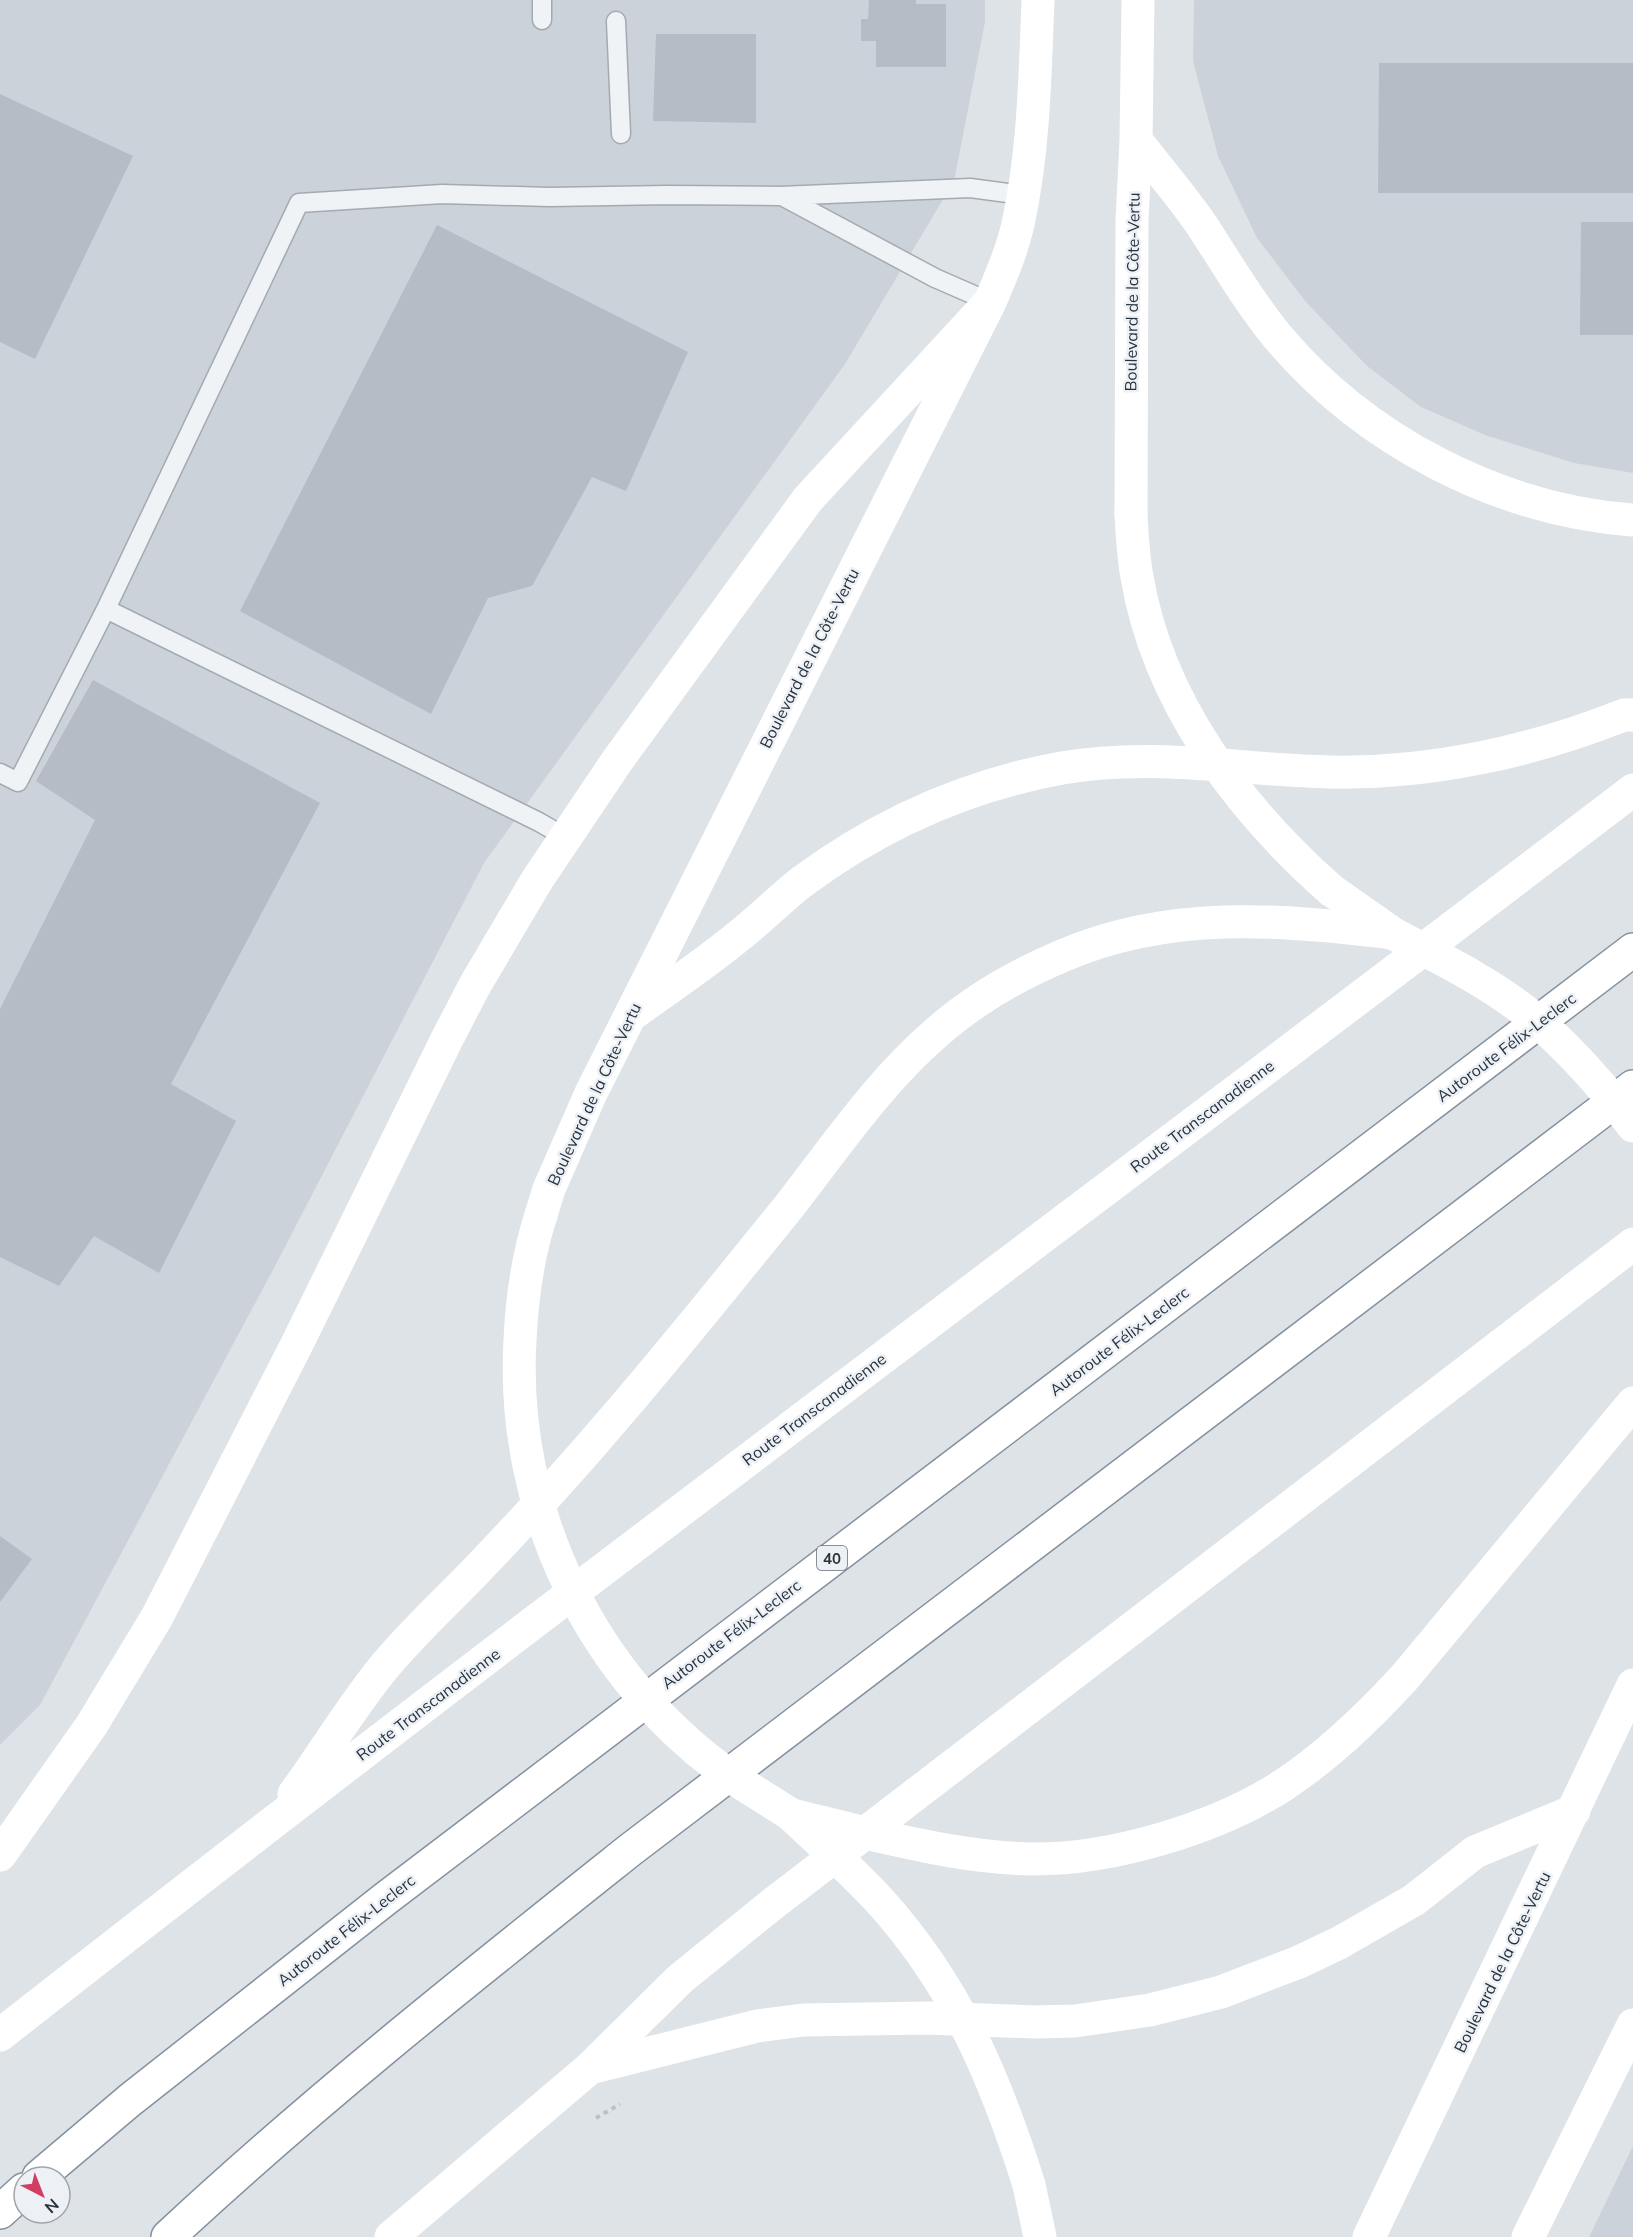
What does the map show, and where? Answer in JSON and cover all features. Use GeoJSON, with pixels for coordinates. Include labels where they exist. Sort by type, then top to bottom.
{"type":"FeatureCollection","features":[{"type":"Feature","properties":{"kind":"main road","name":"Boulevard de la Côte-Vertu"},"geometry":{"type":"LineString","coordinates":[[1038,0],[1031,131],[1023,195],[1007,262],[990,302],[572,1135],[549,1189],[534,1237],[521,1308],[518,1369],[522,1418],[531,1478],[545,1527],[573,1594],[589,1625],[632,1685],[657,1712],[711,1762],[790,1814],[879,1901],[904,1930],[946,1991],[969,2029],[985,2063],[1013,2133],[1029,2185],[1040,2237]]}},
{"type":"Feature","properties":{"kind":"main road","name":"Boulevard de la Côte-Vertu"},"geometry":{"type":"LineString","coordinates":[[1138,0],[1136,140],[1132,220],[1131,513],[1137,578],[1154,643],[1180,705],[1199,737],[1250,808],[1276,838],[1331,890],[1392,933],[1461,969],[1526,1012],[1563,1044],[1633,1126]]}},
{"type":"Feature","properties":{"kind":"main road"},"geometry":{"type":"LineString","coordinates":[[1136,140],[1202,226],[1276,335],[1310,372],[1361,416],[1399,442],[1444,467],[1489,486],[1534,502],[1577,512],[1633,520]]}},
{"type":"Feature","properties":{"kind":"main road"},"geometry":{"type":"LineString","coordinates":[[0,1855],[90,1726],[157,1617],[296,1346],[475,985],[537,880],[617,761],[808,499],[990,302]]}},
{"type":"Feature","properties":{"kind":"main road"},"geometry":{"type":"LineString","coordinates":[[630,1016],[746,931],[774,904],[829,863],[923,810],[986,787],[1063,768],[1132,760],[1327,772],[1385,772],[1449,763],[1520,749],[1633,714]]}},
{"type":"Feature","properties":{"kind":"main road","name":"Route Transcanadienne"},"geometry":{"type":"LineString","coordinates":[[0,2035],[758,1452],[1633,790]]}},
{"type":"Feature","properties":{"kind":"main road"},"geometry":{"type":"LineString","coordinates":[[276,1821],[380,1671],[483,1564],[604,1430],[761,1241],[891,1077],[936,1032],[956,1016],[987,995],[1062,955],[1142,931],[1190,923],[1247,921],[1317,924],[1392,933]]}},
{"type":"Feature","properties":{"kind":"main road","name":"Autoroute Félix-Leclerc"},"geometry":{"type":"LineString","coordinates":[[53,2165],[139,2093],[403,1885],[1633,950]]}},
{"type":"Feature","properties":{"kind":"main road"},"geometry":{"type":"LineString","coordinates":[[168,2237],[267,2148],[376,2056],[630,1850],[1633,1087]]}},
{"type":"Feature","properties":{"kind":"main road"},"geometry":{"type":"LineString","coordinates":[[391,2237],[590,2068],[681,1979],[770,1906],[1633,1244]]}},
{"type":"Feature","properties":{"kind":"main road"},"geometry":{"type":"LineString","coordinates":[[790,1814],[920,1845],[997,1858],[1062,1858],[1157,1840],[1208,1822],[1280,1787],[1311,1766],[1365,1721],[1633,1403]]}},
{"type":"Feature","properties":{"kind":"main road","name":"Boulevard de la Côte-Vertu"},"geometry":{"type":"LineString","coordinates":[[1369,2237],[1633,1685]]}},
{"type":"Feature","properties":{"kind":"main road"},"geometry":{"type":"LineString","coordinates":[[590,2068],[757,2026],[803,2020],[928,2018],[1035,2022],[1076,2021],[1150,2010],[1221,1992],[1299,1962],[1339,1943],[1414,1900],[1475,1852],[1574,1811]]}},
{"type":"Feature","properties":{"kind":"main road"},"geometry":{"type":"LineString","coordinates":[[1528,2237],[1633,2025]]}},
{"type":"Feature","properties":{"kind":"main road"},"geometry":{"type":"LineString","coordinates":[[0,2212],[12,2201]]}},
{"type":"Feature","properties":{"kind":"lane"},"geometry":{"type":"LineString","coordinates":[[542,0],[542,20]]}},
{"type":"Feature","properties":{"kind":"lane"},"geometry":{"type":"LineString","coordinates":[[616,21],[621,134]]}},
{"type":"Feature","properties":{"kind":"lane"},"geometry":{"type":"LineString","coordinates":[[0,773],[18,782],[106,609],[299,203],[442,194],[549,197],[780,196],[970,188],[1023,195]]}},
{"type":"Feature","properties":{"kind":"lane"},"geometry":{"type":"LineString","coordinates":[[780,196],[935,278],[990,302]]}},
{"type":"Feature","properties":{"kind":"lane"},"geometry":{"type":"LineString","coordinates":[[106,609],[539,822],[565,837]]}},
{"type":"Feature","properties":{"kind":"path"},"geometry":{"type":"LineString","coordinates":[[592,2121],[628,2099]]}},
{"type":"Feature","properties":{"kind":"shaded area"},"geometry":{"type":"Polygon","coordinates":[[[0,0],[985,0],[985,22],[954,181],[845,364],[484,863],[274,1268],[40,1705],[0,1745],[0,0]]]}},
{"type":"Feature","properties":{"kind":"shaded area"},"geometry":{"type":"Polygon","coordinates":[[[1194,0],[1633,0],[1633,473],[1574,463],[1485,435],[1421,407],[1367,366],[1306,302],[1257,238],[1218,156],[1193,61],[1194,0]]]}},
{"type":"Feature","properties":{"kind":"shaded area"},"geometry":{"type":"Polygon","coordinates":[[[1633,2146],[1633,2237],[1589,2237],[1633,2146]]]}},
{"type":"Feature","properties":{"kind":"building"},"geometry":{"type":"Polygon","coordinates":[[[869,0],[916,0],[916,4],[946,4],[946,67],[876,67],[876,41],[861,41],[861,19],[868,19],[869,0]]]}},
{"type":"Feature","properties":{"kind":"building"},"geometry":{"type":"Polygon","coordinates":[[[656,34],[756,34],[756,123],[653,121],[656,34]]]}},
{"type":"Feature","properties":{"kind":"building"},"geometry":{"type":"Polygon","coordinates":[[[1379,63],[1633,63],[1633,193],[1378,193],[1379,63]]]}},
{"type":"Feature","properties":{"kind":"building"},"geometry":{"type":"Polygon","coordinates":[[[0,94],[133,156],[35,359],[0,342],[0,94]]]}},
{"type":"Feature","properties":{"kind":"building"},"geometry":{"type":"Polygon","coordinates":[[[1581,222],[1633,222],[1633,335],[1580,335],[1581,222]]]}},
{"type":"Feature","properties":{"kind":"building"},"geometry":{"type":"Polygon","coordinates":[[[437,225],[688,352],[626,491],[592,477],[532,586],[488,598],[431,714],[240,611],[437,225]]]}},
{"type":"Feature","properties":{"kind":"building"},"geometry":{"type":"Polygon","coordinates":[[[93,680],[320,803],[171,1084],[236,1121],[159,1273],[94,1236],[59,1286],[0,1257],[0,1009],[95,820],[36,781],[93,680]]]}},
{"type":"Feature","properties":{"kind":"building"},"geometry":{"type":"Polygon","coordinates":[[[0,1536],[32,1559],[0,1602],[0,1536]]]}}]}
